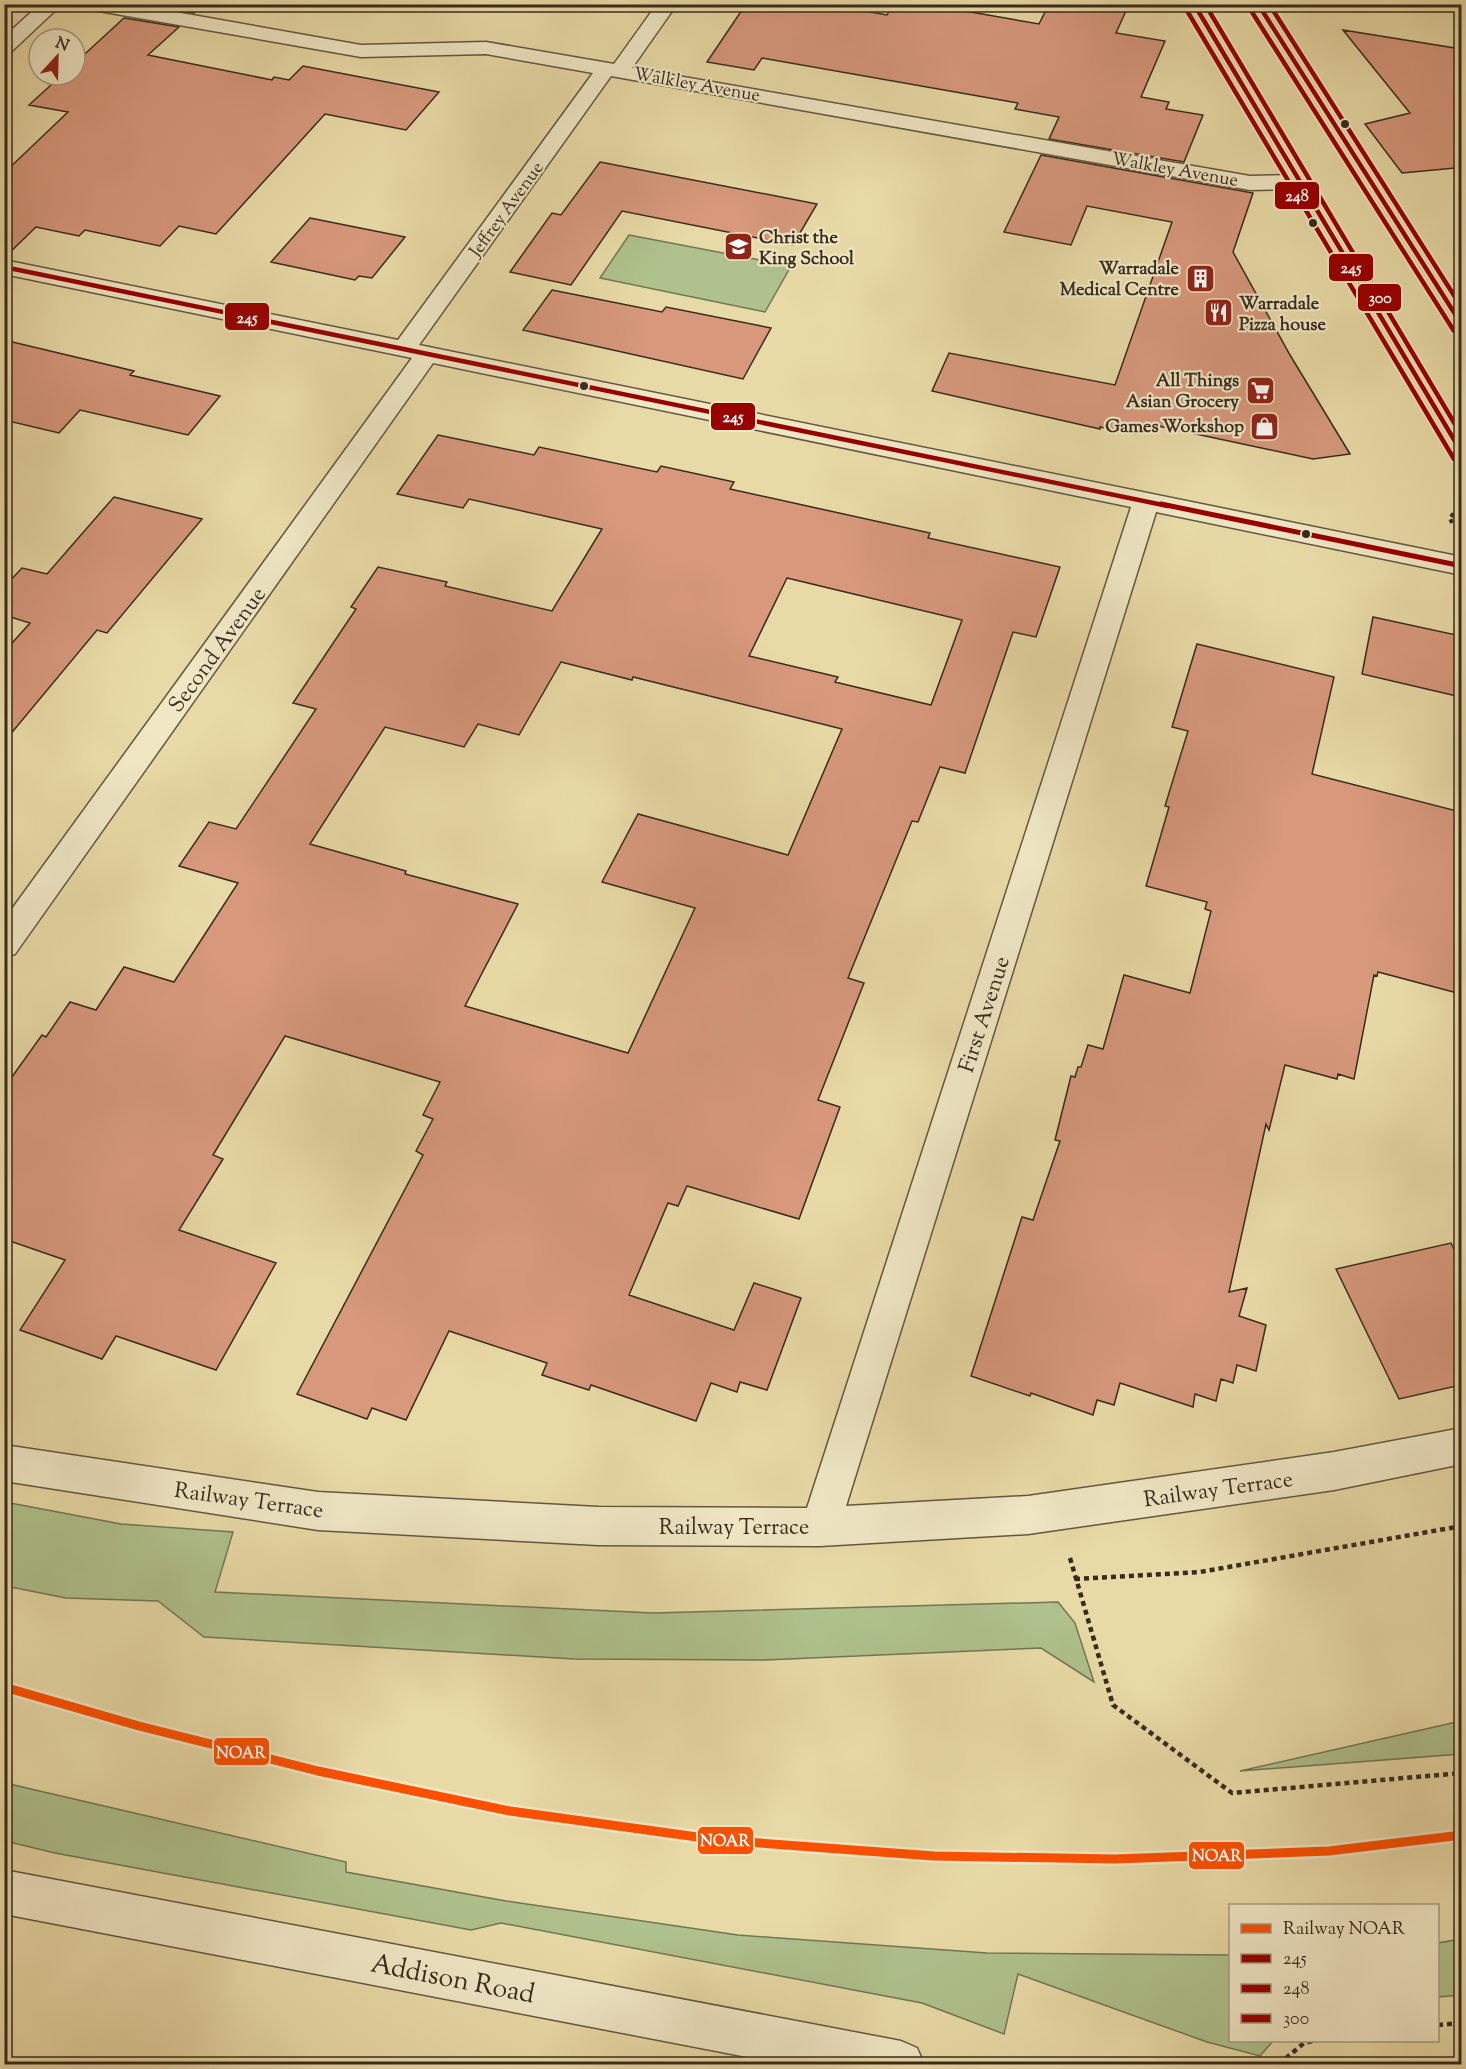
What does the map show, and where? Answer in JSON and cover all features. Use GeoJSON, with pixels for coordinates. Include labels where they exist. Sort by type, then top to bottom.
{"type":"FeatureCollection","features":[{"type":"Feature","properties":{"kind":"main road"},"geometry":{"type":"LineString","coordinates":[[1194,4],[1461,454]]}},
{"type":"Feature","properties":{"kind":"main road"},"geometry":{"type":"LineString","coordinates":[[1258,4],[1461,326]]}},
{"type":"Feature","properties":{"kind":"street"},"geometry":{"type":"LineString","coordinates":[[4,48],[52,4]]}},
{"type":"Feature","properties":{"kind":"street","name":"Walkley Avenue"},"geometry":{"type":"LineString","coordinates":[[93,4],[361,51],[486,48],[1250,183],[1299,182]]}},
{"type":"Feature","properties":{"kind":"street","name":"Jeffrey Avenue"},"geometry":{"type":"LineString","coordinates":[[416,351],[613,70],[667,4]]}},
{"type":"Feature","properties":{"kind":"street"},"geometry":{"type":"LineString","coordinates":[[4,267],[1461,566]]}},
{"type":"Feature","properties":{"kind":"street","name":"Second Avenue"},"geometry":{"type":"LineString","coordinates":[[4,945],[416,351]]}},
{"type":"Feature","properties":{"kind":"street","name":"First Avenue"},"geometry":{"type":"LineString","coordinates":[[820,1527],[1146,501]]}},
{"type":"Feature","properties":{"kind":"street","name":"Railway Terrace"},"geometry":{"type":"LineString","coordinates":[[4,1464],[318,1510],[598,1526],[820,1527],[1028,1515],[1334,1471],[1461,1446]]}},
{"type":"Feature","properties":{"kind":"street","name":"Addison Road"},"geometry":{"type":"LineString","coordinates":[[4,1892],[902,2064]]}},
{"type":"Feature","properties":{"kind":"path"},"geometry":{"type":"LineString","coordinates":[[1454,530],[1450,518],[1461,503]]}},
{"type":"Feature","properties":{"kind":"path"},"geometry":{"type":"LineString","coordinates":[[1059,1511],[1075,1579],[1113,1706],[1232,1793],[1461,1773]]}},
{"type":"Feature","properties":{"kind":"path"},"geometry":{"type":"LineString","coordinates":[[1075,1579],[1200,1572],[1461,1526]]}},
{"type":"Feature","properties":{"kind":"path"},"geometry":{"type":"LineString","coordinates":[[1439,2025],[1461,2023]]}},
{"type":"Feature","properties":{"kind":"path"},"geometry":{"type":"LineString","coordinates":[[1279,2064],[1308,2042]]}},
{"type":"Feature","properties":{"kind":"green space"},"geometry":{"type":"Polygon","coordinates":[[[629,235],[791,266],[765,312],[600,278],[629,235]]]}},
{"type":"Feature","properties":{"kind":"green space"},"geometry":{"type":"Polygon","coordinates":[[[5,1502],[121,1524],[233,1532],[215,1592],[653,1613],[1058,1602],[1075,1623],[1094,1682],[1041,1648],[765,1660],[574,1659],[204,1637],[158,1601],[66,1598],[5,1586],[5,1502]]]}},
{"type":"Feature","properties":{"kind":"green space"},"geometry":{"type":"Polygon","coordinates":[[[1461,1721],[1461,1754],[1240,1771],[1461,1721]]]}},
{"type":"Feature","properties":{"kind":"green space"},"geometry":{"type":"Polygon","coordinates":[[[5,1783],[346,1862],[346,1872],[506,1901],[738,1935],[987,1953],[1229,1955],[1229,2042],[1272,2042],[1260,2056],[1207,2042],[1018,1974],[1004,2034],[922,2003],[501,1923],[471,1930],[55,1853],[5,1841],[5,1783]]]}},
{"type":"Feature","properties":{"kind":"green space"},"geometry":{"type":"Polygon","coordinates":[[[1461,1939],[1461,1995],[1439,1997],[1439,1943],[1461,1939]]]}},
{"type":"Feature","properties":{"kind":"green space"},"geometry":{"type":"Polygon","coordinates":[[[1441,2059],[1450,2064],[1343,2064],[1441,2059]]]}},
{"type":"Feature","properties":{"kind":"building"},"geometry":{"type":"Polygon","coordinates":[[[146,4],[203,4],[194,13],[146,4]]]}},
{"type":"Feature","properties":{"kind":"building"},"geometry":{"type":"Polygon","coordinates":[[[746,4],[825,4],[887,15],[893,4],[925,4],[1039,24],[1049,4],[1129,4],[1116,33],[1165,41],[1141,97],[1169,102],[1166,109],[1203,115],[1184,162],[1049,139],[1059,117],[1015,109],[1018,103],[762,58],[754,70],[707,62],[746,4]]]}},
{"type":"Feature","properties":{"kind":"building"},"geometry":{"type":"Polygon","coordinates":[[[124,18],[179,27],[148,55],[272,80],[274,77],[289,80],[303,66],[439,92],[406,130],[325,114],[216,234],[179,226],[160,246],[85,230],[79,236],[36,227],[4,258],[4,173],[68,112],[29,105],[49,87],[87,87],[87,52],[124,18]]]}},
{"type":"Feature","properties":{"kind":"building"},"geometry":{"type":"Polygon","coordinates":[[[1343,30],[1461,49],[1461,175],[1455,168],[1402,173],[1365,124],[1410,113],[1343,30]]]}},
{"type":"Feature","properties":{"kind":"building"},"geometry":{"type":"Polygon","coordinates":[[[1041,155],[1253,193],[1233,252],[1290,355],[1350,454],[1313,459],[1149,424],[1149,426],[1139,425],[1136,434],[1100,427],[1100,429],[932,391],[949,353],[1115,385],[1172,222],[1087,206],[1071,245],[1004,232],[1041,155]]]}},
{"type":"Feature","properties":{"kind":"building"},"geometry":{"type":"Polygon","coordinates":[[[600,162],[817,204],[793,245],[622,211],[571,285],[510,272],[552,213],[561,215],[600,162]]]}},
{"type":"Feature","properties":{"kind":"building"},"geometry":{"type":"Polygon","coordinates":[[[310,218],[405,237],[372,278],[359,276],[355,280],[271,262],[310,218]]]}},
{"type":"Feature","properties":{"kind":"building"},"geometry":{"type":"Polygon","coordinates":[[[552,290],[662,312],[666,307],[771,328],[743,379],[523,330],[552,290]]]}},
{"type":"Feature","properties":{"kind":"building"},"geometry":{"type":"Polygon","coordinates":[[[4,340],[134,371],[130,375],[220,396],[188,435],[80,410],[59,433],[4,420],[4,340]]]}},
{"type":"Feature","properties":{"kind":"building"},"geometry":{"type":"Polygon","coordinates":[[[438,435],[534,455],[539,447],[657,472],[661,466],[734,482],[730,489],[930,533],[928,538],[1060,567],[1036,637],[1013,632],[965,773],[940,767],[918,822],[912,821],[848,978],[864,983],[818,1100],[840,1107],[799,1219],[687,1186],[678,1206],[668,1203],[629,1295],[734,1330],[754,1283],[801,1298],[767,1390],[740,1382],[737,1392],[711,1383],[696,1421],[591,1385],[589,1390],[542,1375],[547,1363],[449,1331],[406,1420],[372,1408],[367,1419],[297,1394],[423,1155],[416,1151],[433,1119],[423,1115],[440,1082],[285,1036],[213,1155],[223,1159],[179,1230],[276,1263],[216,1370],[116,1336],[102,1359],[20,1330],[65,1260],[4,1239],[4,1088],[42,1035],[46,1037],[70,1002],[96,1010],[124,967],[174,982],[238,883],[179,866],[209,822],[236,829],[316,709],[293,703],[356,609],[351,607],[378,567],[447,582],[445,586],[552,611],[602,529],[469,499],[463,508],[397,494],[438,435]],[[787,578],[749,656],[838,677],[835,682],[931,705],[962,620],[787,578]],[[561,662],[519,735],[478,724],[464,747],[385,727],[310,844],[406,871],[405,874],[518,904],[465,1006],[628,1053],[695,908],[602,882],[638,814],[788,855],[842,729],[633,677],[632,680],[561,662]]]}},
{"type":"Feature","properties":{"kind":"building"},"geometry":{"type":"Polygon","coordinates":[[[114,497],[202,519],[107,633],[97,630],[4,742],[4,652],[30,623],[4,615],[4,587],[22,568],[47,574],[114,497]]]}},
{"type":"Feature","properties":{"kind":"building"},"geometry":{"type":"Polygon","coordinates":[[[1373,617],[1461,636],[1461,697],[1362,674],[1373,617]]]}},
{"type":"Feature","properties":{"kind":"building"},"geometry":{"type":"Polygon","coordinates":[[[1197,644],[1334,677],[1312,774],[1461,812],[1461,994],[1378,972],[1377,976],[1374,975],[1354,1079],[1338,1074],[1337,1079],[1285,1065],[1269,1130],[1266,1124],[1229,1292],[1247,1288],[1239,1316],[1266,1325],[1256,1371],[1237,1365],[1233,1383],[1221,1379],[1216,1401],[1195,1394],[1193,1407],[1120,1383],[1114,1405],[1097,1400],[1093,1415],[1031,1393],[1030,1396],[971,1376],[1022,1217],[1033,1220],[1060,1141],[1055,1140],[1071,1076],[1075,1077],[1078,1067],[1081,1067],[1088,1045],[1103,1049],[1124,975],[1190,993],[1211,911],[1205,909],[1207,902],[1146,886],[1169,807],[1165,806],[1188,731],[1172,727],[1197,644]]]}},
{"type":"Feature","properties":{"kind":"building"},"geometry":{"type":"Polygon","coordinates":[[[1451,1243],[1461,1263],[1461,1385],[1399,1399],[1336,1269],[1451,1243]]]}},
{"type":"Feature","properties":{"kind":"rail line","name":"NOAR"},"geometry":{"type":"LineString","coordinates":[[4,1687],[139,1726],[318,1771],[510,1811],[719,1840],[934,1856],[1115,1859],[1329,1851],[1462,1835]]}},
{"type":"Feature","properties":{"kind":"transit line","name":"245"},"geometry":{"type":"LineString","coordinates":[[1194,4],[1462,453]]}},
{"type":"Feature","properties":{"kind":"transit line","name":"300"},"geometry":{"type":"LineString","coordinates":[[1205,4],[1462,436]]}},
{"type":"Feature","properties":{"kind":"transit line","name":"245"},"geometry":{"type":"LineString","coordinates":[[1258,4],[1462,325]]}},
{"type":"Feature","properties":{"kind":"transit line","name":"300"},"geometry":{"type":"LineString","coordinates":[[1269,4],[1462,308]]}},
{"type":"Feature","properties":{"kind":"transit line","name":"248"},"geometry":{"type":"LineString","coordinates":[[1186,9],[1454,459]]}},
{"type":"Feature","properties":{"kind":"transit line","name":"248"},"geometry":{"type":"LineString","coordinates":[[1250,9],[1454,331]]}},
{"type":"Feature","properties":{"kind":"transit line","name":"245"},"geometry":{"type":"LineString","coordinates":[[4,267],[1462,566]]}},
{"type":"Feature","properties":{"kind":"place","name":"Christ the King School"},"geometry":{"type":"Point","coordinates":[738,247]}},
{"type":"Feature","properties":{"kind":"place","name":"Warradale Medical Centre"},"geometry":{"type":"Point","coordinates":[1200,278]}},
{"type":"Feature","properties":{"kind":"place","name":"Warradale Pizza house"},"geometry":{"type":"Point","coordinates":[1218,313]}},
{"type":"Feature","properties":{"kind":"place","name":"All Things Asian Grocery"},"geometry":{"type":"Point","coordinates":[1260,390]}},
{"type":"Feature","properties":{"kind":"place","name":"Games Workshop"},"geometry":{"type":"Point","coordinates":[1265,426]}}]}
